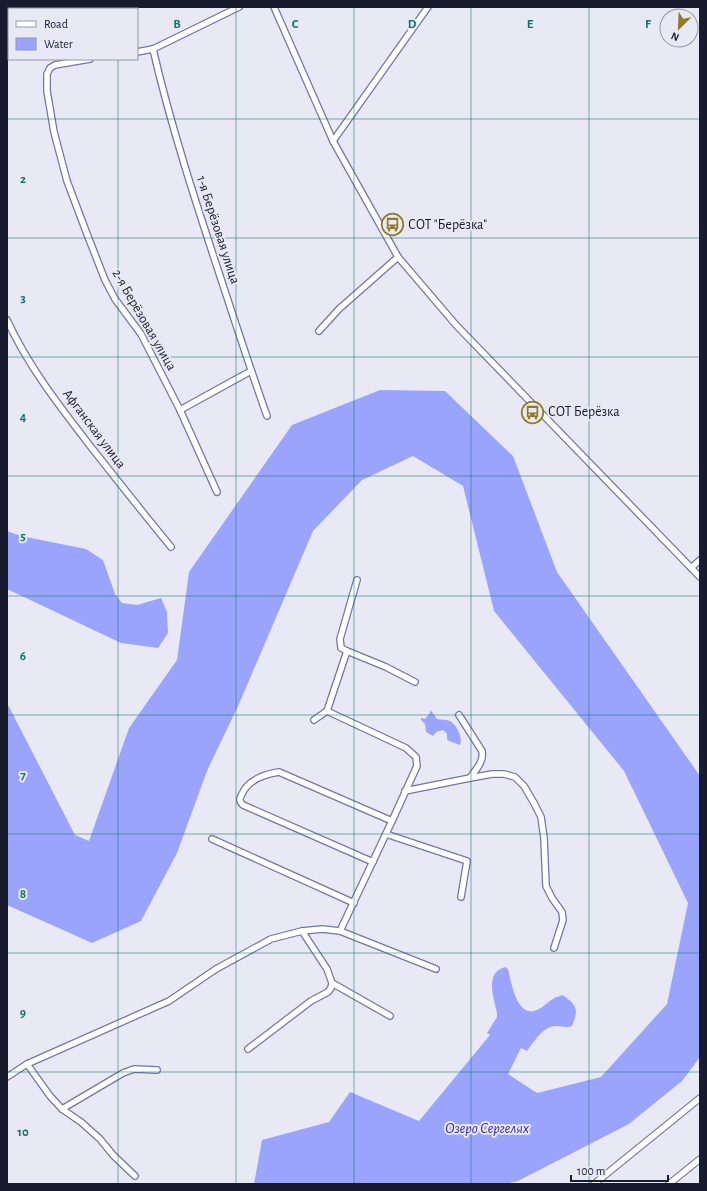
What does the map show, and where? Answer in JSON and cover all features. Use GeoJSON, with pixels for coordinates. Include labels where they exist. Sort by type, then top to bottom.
{"type":"FeatureCollection","features":[{"type":"Feature","properties":{"kind":"street"},"geometry":{"type":"LineString","coordinates":[[138,52],[153,49],[239,7]]}},
{"type":"Feature","properties":{"kind":"street"},"geometry":{"type":"LineString","coordinates":[[274,7],[333,141],[398,257],[456,325],[700,577]]}},
{"type":"Feature","properties":{"kind":"street"},"geometry":{"type":"LineString","coordinates":[[333,141],[428,7]]}},
{"type":"Feature","properties":{"kind":"street","name":"1-я Берёзовая улица"},"geometry":{"type":"LineString","coordinates":[[153,49],[162,90],[198,211],[240,335],[250,371],[267,416]]}},
{"type":"Feature","properties":{"kind":"street"},"geometry":{"type":"LineString","coordinates":[[65,61],[78,60]]}},
{"type":"Feature","properties":{"kind":"street","name":"2-я Берёзовая улица"},"geometry":{"type":"LineString","coordinates":[[65,61],[50,68],[47,74],[47,91],[54,132],[67,181],[105,280],[115,299],[141,334],[180,410],[217,492]]}},
{"type":"Feature","properties":{"kind":"street"},"geometry":{"type":"LineString","coordinates":[[319,331],[339,309],[398,257]]}},
{"type":"Feature","properties":{"kind":"street","name":"Афганская улица"},"geometry":{"type":"LineString","coordinates":[[7,320],[32,366],[66,415],[170,547]]}},
{"type":"Feature","properties":{"kind":"street"},"geometry":{"type":"LineString","coordinates":[[180,410],[250,371]]}},
{"type":"Feature","properties":{"kind":"street"},"geometry":{"type":"LineString","coordinates":[[691,568],[700,560]]}},
{"type":"Feature","properties":{"kind":"street"},"geometry":{"type":"LineString","coordinates":[[358,580],[340,639],[341,648],[386,667],[415,682]]}},
{"type":"Feature","properties":{"kind":"street"},"geometry":{"type":"LineString","coordinates":[[314,720],[327,712],[347,651]]}},
{"type":"Feature","properties":{"kind":"street"},"geometry":{"type":"LineString","coordinates":[[327,712],[406,748],[416,757],[417,766],[340,931]]}},
{"type":"Feature","properties":{"kind":"street"},"geometry":{"type":"LineString","coordinates":[[458,715],[482,751],[483,757],[480,764],[470,778]]}},
{"type":"Feature","properties":{"kind":"street"},"geometry":{"type":"LineString","coordinates":[[373,862],[243,805],[240,802],[240,798],[245,787],[252,781],[272,773],[279,772],[392,821]]}},
{"type":"Feature","properties":{"kind":"street"},"geometry":{"type":"LineString","coordinates":[[405,791],[492,774],[504,774],[515,777],[524,786],[540,817],[543,831],[546,886],[562,912],[563,920],[554,948]]}},
{"type":"Feature","properties":{"kind":"street"},"geometry":{"type":"LineString","coordinates":[[386,834],[467,861],[461,898]]}},
{"type":"Feature","properties":{"kind":"street"},"geometry":{"type":"LineString","coordinates":[[212,839],[354,903]]}},
{"type":"Feature","properties":{"kind":"street"},"geometry":{"type":"LineString","coordinates":[[7,1077],[27,1064],[169,1001],[216,969],[271,939],[302,931],[322,929],[340,931],[436,969]]}},
{"type":"Feature","properties":{"kind":"street"},"geometry":{"type":"LineString","coordinates":[[248,1049],[311,1001],[328,992],[331,988],[332,983],[327,969],[302,931]]}},
{"type":"Feature","properties":{"kind":"street"},"geometry":{"type":"LineString","coordinates":[[332,983],[390,1016]]}},
{"type":"Feature","properties":{"kind":"street"},"geometry":{"type":"LineString","coordinates":[[27,1064],[50,1096],[62,1109],[81,1122],[100,1139],[113,1155],[135,1176]]}},
{"type":"Feature","properties":{"kind":"street"},"geometry":{"type":"LineString","coordinates":[[62,1109],[122,1073],[134,1069],[157,1070]]}},
{"type":"Feature","properties":{"kind":"street"},"geometry":{"type":"LineString","coordinates":[[594,1184],[700,1098]]}},
{"type":"Feature","properties":{"kind":"street"},"geometry":{"type":"LineString","coordinates":[[670,1184],[700,1159]]}},
{"type":"Feature","properties":{"kind":"water","name":"Озеро Сергелях"},"geometry":{"type":"Polygon","coordinates":[[[380,390],[445,391],[513,456],[557,572],[700,776],[700,1057],[682,1081],[629,1124],[518,1181],[504,1184],[254,1184],[262,1140],[329,1122],[350,1092],[419,1121],[490,1035],[487,1033],[497,1017],[492,980],[494,975],[499,970],[505,967],[508,969],[515,996],[523,1008],[528,1011],[537,1010],[554,998],[562,995],[571,1001],[576,1012],[572,1026],[551,1027],[539,1035],[527,1051],[521,1048],[508,1074],[537,1093],[601,1077],[667,1004],[688,903],[624,771],[494,611],[463,486],[413,456],[362,480],[313,531],[239,704],[207,771],[177,853],[141,921],[92,943],[7,905],[7,703],[75,835],[89,841],[129,728],[177,660],[189,572],[292,425],[380,390]]]}},
{"type":"Feature","properties":{"kind":"water"},"geometry":{"type":"Polygon","coordinates":[[[7,531],[21,536],[86,549],[103,560],[115,594],[122,603],[137,605],[161,598],[167,612],[168,633],[158,648],[121,643],[7,589],[7,531]]]}},
{"type":"Feature","properties":{"kind":"water"},"geometry":{"type":"Polygon","coordinates":[[[430,710],[437,719],[448,720],[455,725],[461,739],[460,745],[449,741],[447,739],[447,734],[443,730],[436,732],[433,736],[426,732],[425,724],[421,718],[425,719],[430,713],[430,710]]]}},
{"type":"Feature","properties":{"kind":"place","name":"СОТ \"Берёзка\""},"geometry":{"type":"Point","coordinates":[392,225]}},
{"type":"Feature","properties":{"kind":"place","name":"СОТ Берёзка"},"geometry":{"type":"Point","coordinates":[532,412]}}]}
